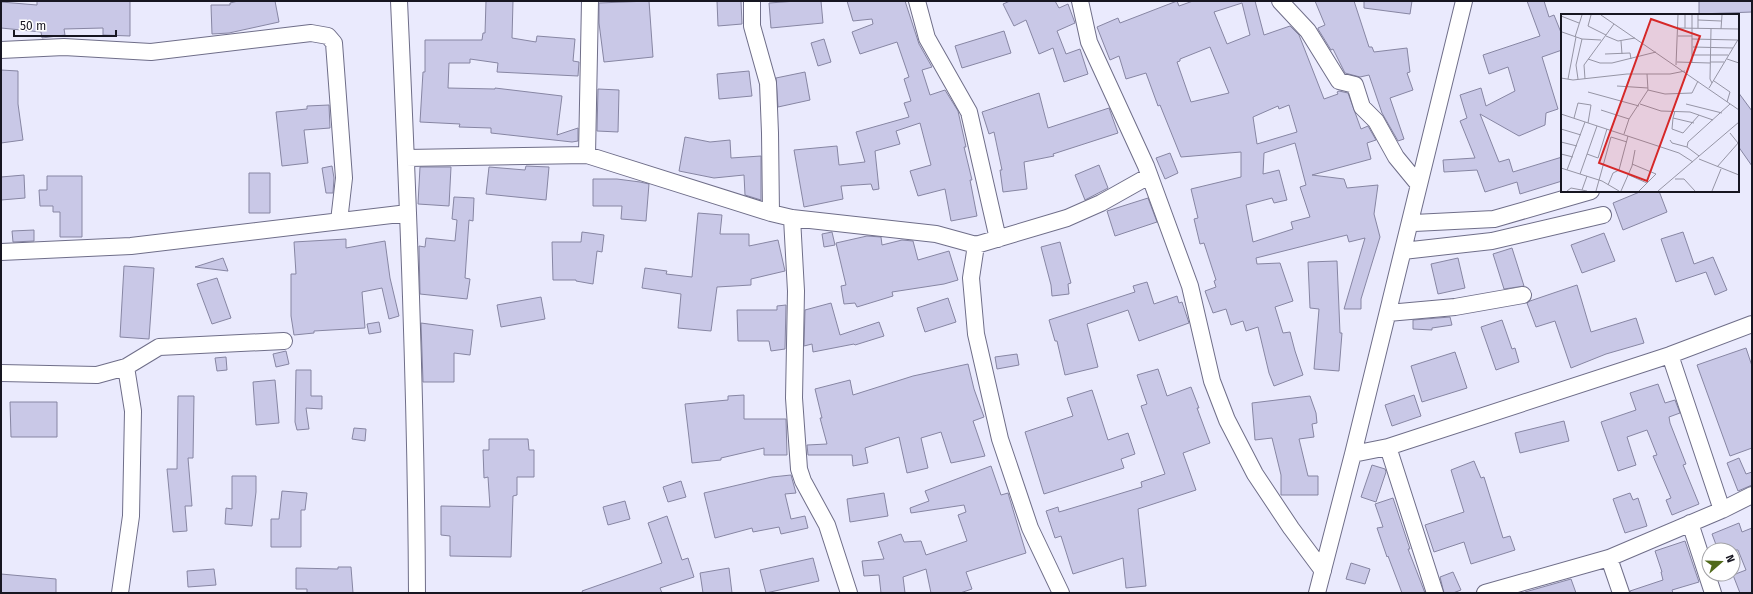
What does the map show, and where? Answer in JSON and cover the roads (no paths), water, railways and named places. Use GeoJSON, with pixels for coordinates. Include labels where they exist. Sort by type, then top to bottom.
{"type":"FeatureCollection","features":[{"type":"Feature","properties":{"kind":"street"},"geometry":{"type":"LineString","coordinates":[[399,1],[417,466],[417,593]]}},
{"type":"Feature","properties":{"kind":"street"},"geometry":{"type":"LineString","coordinates":[[587,155],[590,1]]}},
{"type":"Feature","properties":{"kind":"street"},"geometry":{"type":"LineString","coordinates":[[752,1],[752,26],[768,83],[771,213]]}},
{"type":"Feature","properties":{"kind":"street"},"geometry":{"type":"LineString","coordinates":[[917,1],[927,38],[969,112],[998,239]]}},
{"type":"Feature","properties":{"kind":"street"},"geometry":{"type":"LineString","coordinates":[[1080,1],[1089,42],[1146,166],[1190,286],[1212,381],[1227,420],[1255,474],[1291,528],[1323,571]]}},
{"type":"Feature","properties":{"kind":"street"},"geometry":{"type":"LineString","coordinates":[[1280,1],[1308,31],[1339,81],[1355,85],[1362,107],[1376,121],[1396,157],[1419,185]]}},
{"type":"Feature","properties":{"kind":"street"},"geometry":{"type":"LineString","coordinates":[[1317,593],[1353,454],[1464,1]]}},
{"type":"Feature","properties":{"kind":"street"},"geometry":{"type":"LineString","coordinates":[[1,50],[64,47],[151,52],[311,33],[328,36],[334,43],[344,178],[339,221]]}},
{"type":"Feature","properties":{"kind":"street"},"geometry":{"type":"LineString","coordinates":[[406,158],[587,155],[771,213],[792,218],[936,234],[976,245],[1067,218],[1101,203],[1149,176]]}},
{"type":"Feature","properties":{"kind":"street"},"geometry":{"type":"LineString","coordinates":[[1414,222],[1494,219],[1588,192]]}},
{"type":"Feature","properties":{"kind":"street"},"geometry":{"type":"LineString","coordinates":[[1,252],[131,246],[408,213]]}},
{"type":"Feature","properties":{"kind":"street"},"geometry":{"type":"LineString","coordinates":[[1403,251],[1492,241],[1603,215]]}},
{"type":"Feature","properties":{"kind":"street"},"geometry":{"type":"LineString","coordinates":[[792,218],[796,292],[794,398],[799,469],[803,481],[827,525],[848,593]]}},
{"type":"Feature","properties":{"kind":"street"},"geometry":{"type":"LineString","coordinates":[[976,245],[971,278],[976,334],[1000,438],[1030,528],[1061,593]]}},
{"type":"Feature","properties":{"kind":"street"},"geometry":{"type":"LineString","coordinates":[[1388,313],[1455,307],[1523,295]]}},
{"type":"Feature","properties":{"kind":"street"},"geometry":{"type":"LineString","coordinates":[[1353,454],[1388,447],[1670,354],[1752,324]]}},
{"type":"Feature","properties":{"kind":"street"},"geometry":{"type":"LineString","coordinates":[[1,373],[97,375],[126,367],[159,347],[284,341]]}},
{"type":"Feature","properties":{"kind":"street"},"geometry":{"type":"LineString","coordinates":[[1670,354],[1722,510]]}},
{"type":"Feature","properties":{"kind":"street"},"geometry":{"type":"LineString","coordinates":[[120,593],[130,516],[133,411],[126,367]]}},
{"type":"Feature","properties":{"kind":"street"},"geometry":{"type":"LineString","coordinates":[[1388,447],[1435,593]]}},
{"type":"Feature","properties":{"kind":"street"},"geometry":{"type":"LineString","coordinates":[[1485,593],[1528,587],[1609,558],[1722,510],[1752,495]]}},
{"type":"Feature","properties":{"kind":"street"},"geometry":{"type":"LineString","coordinates":[[1690,523],[1713,593]]}},
{"type":"Feature","properties":{"kind":"street"},"geometry":{"type":"LineString","coordinates":[[1609,558],[1621,593]]}}]}
